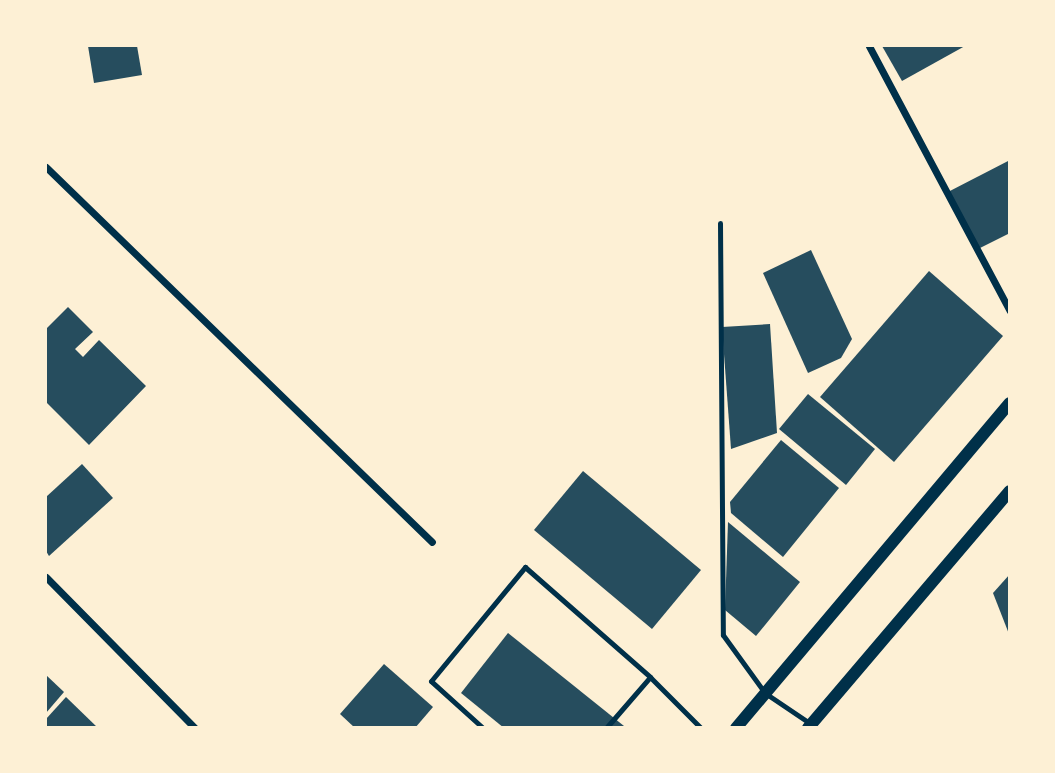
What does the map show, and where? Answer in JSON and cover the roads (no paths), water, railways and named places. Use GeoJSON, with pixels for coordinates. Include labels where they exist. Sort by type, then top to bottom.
{"type":"FeatureCollection","features":[{"type":"Feature","properties":{"kind":"street"},"geometry":{"type":"LineString","coordinates":[[869,46],[1010,311]]}},
{"type":"Feature","properties":{"kind":"street"},"geometry":{"type":"LineString","coordinates":[[46,167],[432,542]]}},
{"type":"Feature","properties":{"kind":"street"},"geometry":{"type":"LineString","coordinates":[[736,727],[1010,403]]}},
{"type":"Feature","properties":{"kind":"street"},"geometry":{"type":"LineString","coordinates":[[810,726],[1010,491]]}},
{"type":"Feature","properties":{"kind":"street"},"geometry":{"type":"LineString","coordinates":[[46,577],[195,727]]}},
{"type":"Feature","properties":{"kind":"lane"},"geometry":{"type":"LineString","coordinates":[[720,223],[723,635],[765,692],[810,726]]}},
{"type":"Feature","properties":{"kind":"lane"},"geometry":{"type":"LineString","coordinates":[[483,727],[430,681],[525,568],[650,677],[701,727]]}},
{"type":"Feature","properties":{"kind":"lane"},"geometry":{"type":"LineString","coordinates":[[606,727],[650,677]]}}]}
